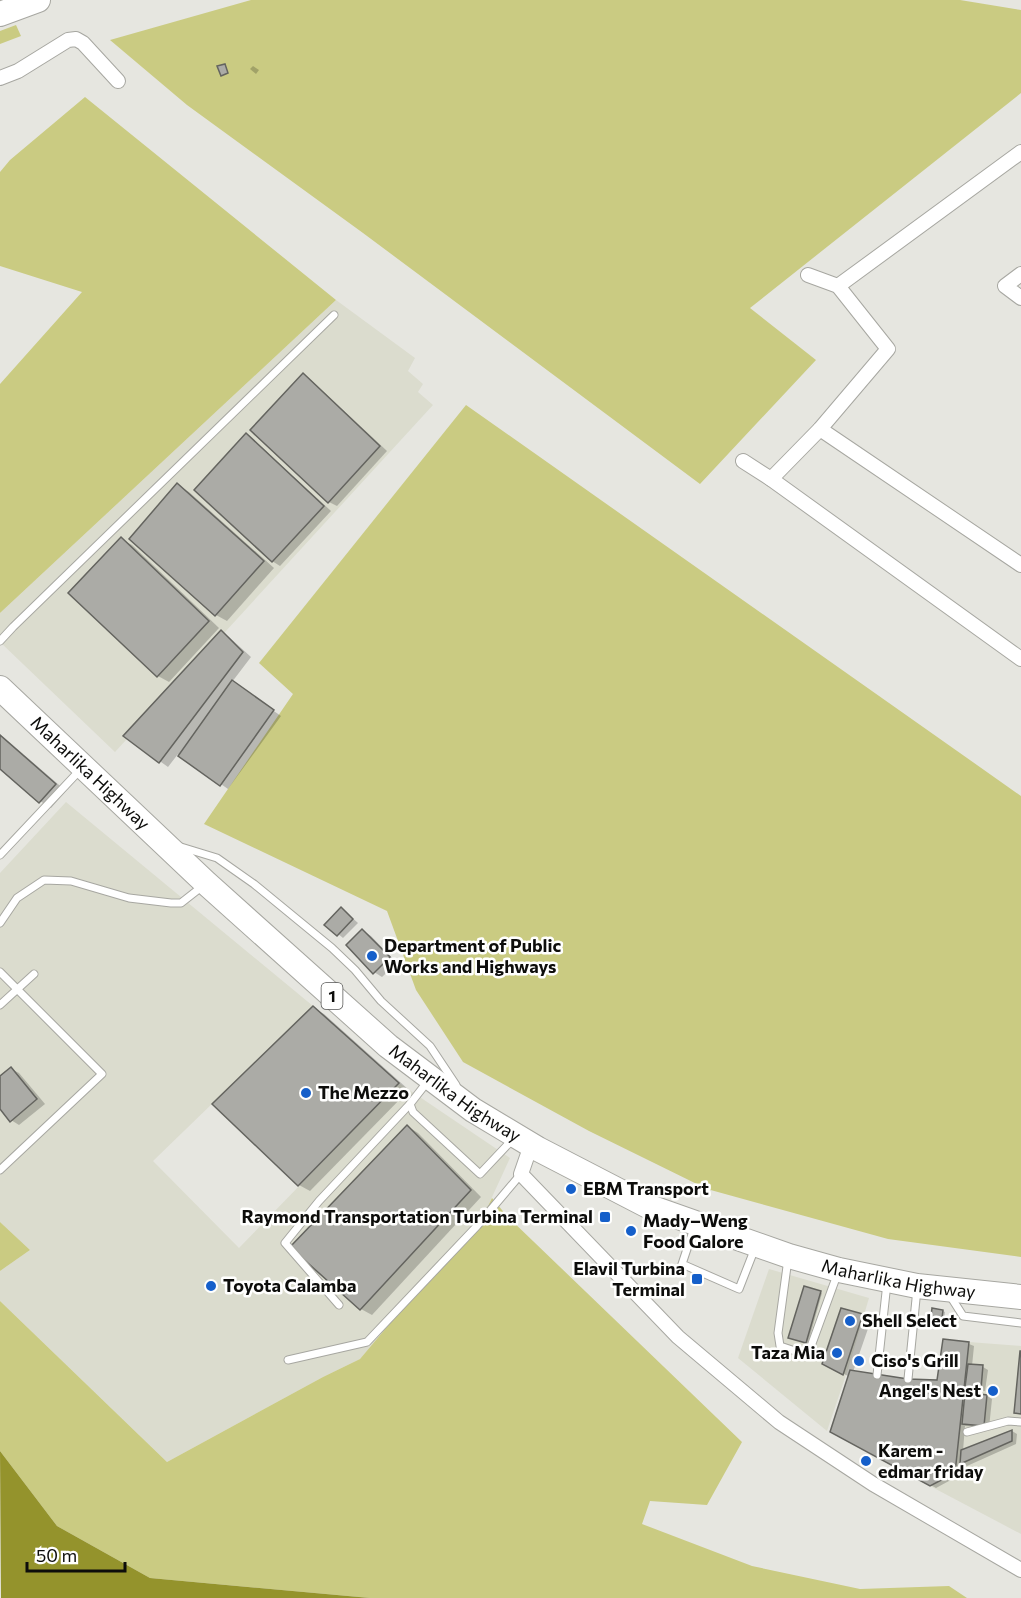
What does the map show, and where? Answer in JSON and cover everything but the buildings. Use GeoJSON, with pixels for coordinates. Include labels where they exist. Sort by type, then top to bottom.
{"type":"FeatureCollection","features":[{"type":"Feature","properties":{"kind":"highway"},"geometry":{"type":"LineString","coordinates":[[6,11],[38,0]]}},
{"type":"Feature","properties":{"kind":"highway","name":"Maharlika Highway"},"geometry":{"type":"LineString","coordinates":[[0,688],[206,883],[388,1046],[473,1110],[631,1198],[789,1256],[917,1286],[1021,1297]]}},
{"type":"Feature","properties":{"kind":"street"},"geometry":{"type":"LineString","coordinates":[[0,78],[18,71],[68,40],[76,39],[83,43],[118,81]]}},
{"type":"Feature","properties":{"kind":"street"},"geometry":{"type":"LineString","coordinates":[[838,286],[1021,152]]}},
{"type":"Feature","properties":{"kind":"street"},"geometry":{"type":"LineString","coordinates":[[1021,274],[1005,286],[1021,298]]}},
{"type":"Feature","properties":{"kind":"street"},"geometry":{"type":"LineString","coordinates":[[771,479],[820,429],[888,350],[838,286],[808,275]]}},
{"type":"Feature","properties":{"kind":"street"},"geometry":{"type":"LineString","coordinates":[[820,429],[1021,565]]}},
{"type":"Feature","properties":{"kind":"street"},"geometry":{"type":"LineString","coordinates":[[742,461],[771,479],[1021,659]]}},
{"type":"Feature","properties":{"kind":"street"},"geometry":{"type":"LineString","coordinates":[[524,1140],[521,1174],[678,1337],[779,1422],[873,1484],[1021,1570]]}},
{"type":"Feature","properties":{"kind":"lane"},"geometry":{"type":"LineString","coordinates":[[0,641],[334,315]]}},
{"type":"Feature","properties":{"kind":"lane"},"geometry":{"type":"LineString","coordinates":[[0,855],[82,767]]}},
{"type":"Feature","properties":{"kind":"lane"},"geometry":{"type":"LineString","coordinates":[[164,842],[217,858],[332,948],[381,1001],[430,1046],[473,1110]]}},
{"type":"Feature","properties":{"kind":"lane"},"geometry":{"type":"LineString","coordinates":[[0,923],[16,898],[44,879],[71,882],[129,898],[171,903],[181,903],[206,883]]}},
{"type":"Feature","properties":{"kind":"lane"},"geometry":{"type":"LineString","coordinates":[[0,972],[102,1074],[0,1170]]}},
{"type":"Feature","properties":{"kind":"lane"},"geometry":{"type":"LineString","coordinates":[[0,1005],[34,974]]}},
{"type":"Feature","properties":{"kind":"lane"},"geometry":{"type":"LineString","coordinates":[[339,1305],[285,1244],[319,1201],[410,1104],[430,1079]]}},
{"type":"Feature","properties":{"kind":"lane"},"geometry":{"type":"LineString","coordinates":[[410,1104],[413,1112],[480,1174],[524,1140]]}},
{"type":"Feature","properties":{"kind":"lane"},"geometry":{"type":"LineString","coordinates":[[288,1360],[367,1342],[477,1226],[521,1174]]}},
{"type":"Feature","properties":{"kind":"lane"},"geometry":{"type":"LineString","coordinates":[[696,1222],[682,1264],[740,1289],[757,1244]]}},
{"type":"Feature","properties":{"kind":"lane"},"geometry":{"type":"LineString","coordinates":[[789,1256],[778,1333],[780,1346],[801,1353],[810,1349],[839,1269]]}},
{"type":"Feature","properties":{"kind":"lane"},"geometry":{"type":"LineString","coordinates":[[877,1375],[887,1280]]}},
{"type":"Feature","properties":{"kind":"lane"},"geometry":{"type":"LineString","coordinates":[[908,1379],[917,1286]]}},
{"type":"Feature","properties":{"kind":"lane"},"geometry":{"type":"LineString","coordinates":[[946,1290],[963,1316],[1021,1323]]}},
{"type":"Feature","properties":{"kind":"lane"},"geometry":{"type":"LineString","coordinates":[[967,1432],[1008,1421],[1021,1422]]}},
{"type":"Feature","properties":{"kind":"shaded area"},"geometry":{"type":"Polygon","coordinates":[[[336,300],[415,358],[408,371],[423,384],[418,392],[433,405],[115,752],[0,642],[0,613],[336,300]]]}},
{"type":"Feature","properties":{"kind":"shaded area"},"geometry":{"type":"Polygon","coordinates":[[[66,802],[313,1006],[153,1161],[239,1248],[399,1083],[510,1158],[487,1208],[360,1359],[167,1462],[0,1301],[0,1271],[30,1250],[0,1222],[0,873],[66,802]]]}},
{"type":"Feature","properties":{"kind":"shaded area"},"geometry":{"type":"Polygon","coordinates":[[[769,1269],[869,1298],[827,1431],[738,1358],[769,1269]]]}},
{"type":"Feature","properties":{"kind":"shaded area"},"geometry":{"type":"Polygon","coordinates":[[[969,1342],[1021,1346],[1021,1534],[930,1486],[955,1473],[969,1342]]]}},
{"type":"Feature","properties":{"kind":"shaded area"},"geometry":{"type":"Polygon","coordinates":[[[0,1451],[57,1526],[150,1578],[370,1598],[1,1598],[0,1451]]]}},
{"type":"Feature","properties":{"kind":"green space"},"geometry":{"type":"Polygon","coordinates":[[[251,0],[960,0],[1021,10],[1021,93],[750,308],[816,360],[700,484],[187,105],[110,40],[251,0]]]}},
{"type":"Feature","properties":{"kind":"green space"},"geometry":{"type":"Polygon","coordinates":[[[16,25],[21,36],[0,44],[0,31],[16,25]]]}},
{"type":"Feature","properties":{"kind":"green space"},"geometry":{"type":"Polygon","coordinates":[[[85,97],[336,300],[0,613],[0,384],[82,292],[0,266],[0,172],[10,160],[85,97]]]}},
{"type":"Feature","properties":{"kind":"green space"},"geometry":{"type":"Polygon","coordinates":[[[466,405],[1021,796],[1021,1257],[888,1239],[707,1189],[589,1131],[463,1062],[416,990],[387,911],[204,824],[293,694],[259,663],[466,405]]]}},
{"type":"Feature","properties":{"kind":"green space"},"geometry":{"type":"Polygon","coordinates":[[[492,1198],[507,1216],[742,1442],[707,1505],[650,1501],[642,1524],[752,1566],[860,1589],[949,1586],[967,1598],[370,1598],[150,1578],[57,1526],[0,1451],[0,1301],[167,1462],[360,1359],[487,1208],[492,1198]]]}},
{"type":"Feature","properties":{"kind":"green space"},"geometry":{"type":"Polygon","coordinates":[[[0,1222],[30,1250],[0,1271],[0,1222]]]}},
{"type":"Feature","properties":{"kind":"place","name":"Department of Public Works and Highways"},"geometry":{"type":"Point","coordinates":[372,956]}},
{"type":"Feature","properties":{"kind":"place","name":"The Mezzo"},"geometry":{"type":"Point","coordinates":[306,1093]}},
{"type":"Feature","properties":{"kind":"place","name":"EBM Transport"},"geometry":{"type":"Point","coordinates":[571,1189]}},
{"type":"Feature","properties":{"kind":"place","name":"Raymond Transportation Turbina Terminal"},"geometry":{"type":"Point","coordinates":[605,1217]}},
{"type":"Feature","properties":{"kind":"place","name":"Mady–Weng Food Galore"},"geometry":{"type":"Point","coordinates":[631,1231]}},
{"type":"Feature","properties":{"kind":"place","name":"Elavil Turbina Terminal"},"geometry":{"type":"Point","coordinates":[697,1279]}},
{"type":"Feature","properties":{"kind":"place","name":"Toyota Calamba"},"geometry":{"type":"Point","coordinates":[211,1286]}},
{"type":"Feature","properties":{"kind":"place","name":"Shell Select"},"geometry":{"type":"Point","coordinates":[850,1321]}},
{"type":"Feature","properties":{"kind":"place","name":"Taza Mia"},"geometry":{"type":"Point","coordinates":[837,1353]}},
{"type":"Feature","properties":{"kind":"place","name":"Ciso's Grill"},"geometry":{"type":"Point","coordinates":[859,1361]}},
{"type":"Feature","properties":{"kind":"place","name":"Angel's Nest"},"geometry":{"type":"Point","coordinates":[993,1391]}},
{"type":"Feature","properties":{"kind":"place","name":"Karem - edmar friday"},"geometry":{"type":"Point","coordinates":[866,1461]}}]}
